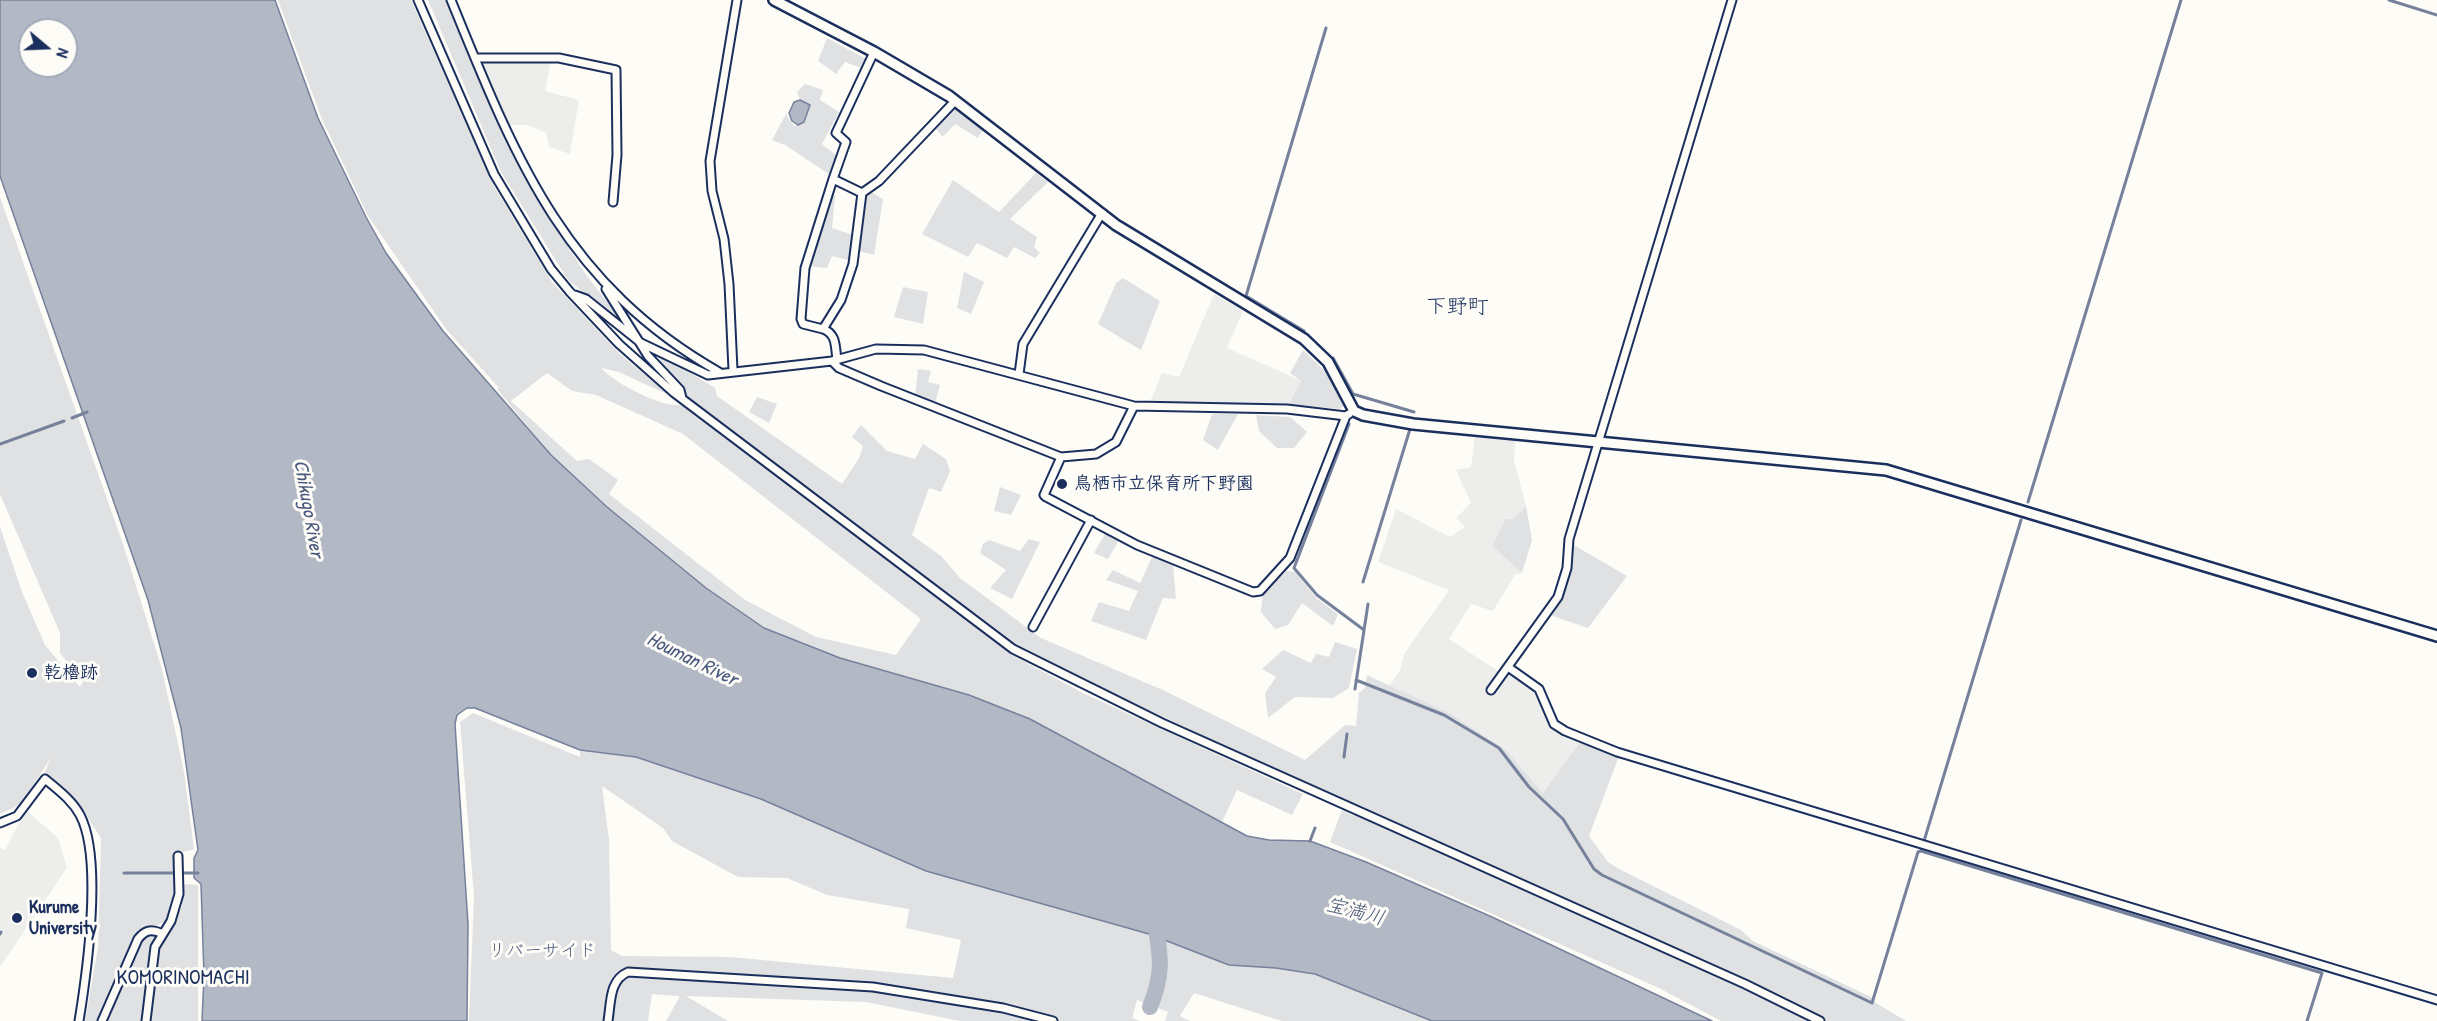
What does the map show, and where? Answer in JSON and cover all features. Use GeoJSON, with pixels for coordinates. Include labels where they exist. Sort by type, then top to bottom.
{"type":"FeatureCollection","features":[{"type":"Feature","properties":{"kind":"street"},"geometry":{"type":"LineString","coordinates":[[418,0],[494,174],[551,269],[570,292],[619,344],[682,398],[1013,649],[1200,741],[1745,984],[1820,1021]]}},
{"type":"Feature","properties":{"kind":"street"},"geometry":{"type":"LineString","coordinates":[[451,0],[530,180],[571,245],[598,277],[636,315],[667,339],[718,372]]}},
{"type":"Feature","properties":{"kind":"street"},"geometry":{"type":"LineString","coordinates":[[733,370],[729,284],[724,239],[712,191],[710,161],[737,0]]}},
{"type":"Feature","properties":{"kind":"street"},"geometry":{"type":"LineString","coordinates":[[774,0],[874,52],[955,101],[1116,225],[1304,339],[1328,362],[1350,414],[1290,558],[1260,591],[1253,592],[1137,545],[1044,495],[1060,457]]}},
{"type":"Feature","properties":{"kind":"street"},"geometry":{"type":"LineString","coordinates":[[1491,690],[1557,597],[1567,568],[1569,539],[1732,0]]}},
{"type":"Feature","properties":{"kind":"street"},"geometry":{"type":"LineString","coordinates":[[874,52],[836,133],[846,142],[819,216],[802,281],[801,319],[803,324],[830,332],[834,338],[834,360],[840,368],[1060,457],[1095,454],[1116,442],[1134,406]]}},
{"type":"Feature","properties":{"kind":"street"},"geometry":{"type":"LineString","coordinates":[[476,58],[559,58],[616,70],[617,155],[614,202]]}},
{"type":"Feature","properties":{"kind":"street"},"geometry":{"type":"LineString","coordinates":[[823,329],[841,300],[853,264],[862,193],[879,181],[955,101]]}},
{"type":"Feature","properties":{"kind":"street"},"geometry":{"type":"LineString","coordinates":[[833,179],[862,193]]}},
{"type":"Feature","properties":{"kind":"street"},"geometry":{"type":"LineString","coordinates":[[1018,374],[1023,344],[1102,213]]}},
{"type":"Feature","properties":{"kind":"street"},"geometry":{"type":"LineString","coordinates":[[598,277],[648,356],[680,390],[682,398]]}},
{"type":"Feature","properties":{"kind":"street"},"geometry":{"type":"LineString","coordinates":[[570,292],[586,299],[641,343],[708,375],[733,370],[834,360],[876,350],[924,350],[1134,406],[1287,409],[1363,415],[1413,424],[1886,470],[2437,636]]}},
{"type":"Feature","properties":{"kind":"street"},"geometry":{"type":"LineString","coordinates":[[1033,627],[1091,520]]}},
{"type":"Feature","properties":{"kind":"street"},"geometry":{"type":"LineString","coordinates":[[1508,667],[1539,689],[1554,724],[1583,739],[1617,752],[2437,1000]]}},
{"type":"Feature","properties":{"kind":"street"},"geometry":{"type":"LineString","coordinates":[[0,823],[17,816],[45,779],[65,795],[75,808],[88,833],[90,927],[79,1021]]}},
{"type":"Feature","properties":{"kind":"street"},"geometry":{"type":"LineString","coordinates":[[146,1021],[155,947],[176,910],[179,880],[178,856]]}},
{"type":"Feature","properties":{"kind":"street"},"geometry":{"type":"LineString","coordinates":[[102,1021],[138,939],[150,930],[161,933]]}},
{"type":"Feature","properties":{"kind":"street"},"geometry":{"type":"LineString","coordinates":[[608,1021],[613,987],[619,976],[627,972],[873,987],[1003,1008],[1053,1021]]}},
{"type":"Feature","properties":{"kind":"shaded area"},"geometry":{"type":"Polygon","coordinates":[[[486,60],[551,61],[545,91],[579,100],[570,154],[549,147],[546,133],[528,125],[508,125],[482,66],[486,60]]]}},
{"type":"Feature","properties":{"kind":"shaded area"},"geometry":{"type":"Polygon","coordinates":[[[1214,294],[1243,311],[1227,348],[1302,381],[1289,404],[1149,404],[1162,373],[1179,377],[1214,294]]]}},
{"type":"Feature","properties":{"kind":"shaded area"},"geometry":{"type":"Polygon","coordinates":[[[1475,436],[1515,441],[1514,461],[1526,506],[1492,546],[1522,573],[1515,575],[1493,611],[1471,604],[1449,639],[1498,671],[1504,668],[1539,690],[1550,725],[1580,742],[1543,793],[1506,750],[1451,714],[1389,686],[1400,670],[1404,654],[1449,590],[1378,562],[1396,509],[1450,537],[1465,527],[1456,518],[1471,503],[1456,470],[1471,467],[1475,436]]]}},
{"type":"Feature","properties":{"kind":"shaded area","name":"Kurume University"},"geometry":{"type":"Polygon","coordinates":[[[26,810],[58,838],[67,868],[0,967],[0,847],[5,850],[26,810]]]}},
{"type":"Feature","properties":{"kind":"green space"},"geometry":{"type":"Polygon","coordinates":[[[278,0],[411,0],[495,188],[552,282],[620,354],[669,395],[619,372],[601,368],[617,381],[639,393],[672,405],[681,405],[1012,655],[1083,693],[1303,794],[1292,815],[1237,790],[1222,822],[1030,719],[969,695],[840,658],[764,628],[706,588],[607,507],[551,455],[497,389],[499,388],[446,329],[368,216],[321,117],[278,0]],[[547,373],[511,401],[577,461],[589,459],[618,480],[609,494],[745,600],[816,637],[896,655],[921,619],[683,434],[596,395],[572,391],[547,373]]]}},
{"type":"Feature","properties":{"kind":"green space"},"geometry":{"type":"Polygon","coordinates":[[[428,0],[447,0],[463,44],[525,179],[584,272],[625,325],[568,280],[501,172],[428,0]]]}},
{"type":"Feature","properties":{"kind":"green space"},"geometry":{"type":"Polygon","coordinates":[[[827,38],[866,59],[861,68],[845,62],[836,74],[818,61],[827,38]]]}},
{"type":"Feature","properties":{"kind":"green space"},"geometry":{"type":"Polygon","coordinates":[[[805,84],[823,90],[820,100],[839,112],[822,144],[837,156],[830,175],[785,145],[772,140],[786,114],[794,126],[804,122],[810,105],[800,100],[797,92],[805,84]]]}},
{"type":"Feature","properties":{"kind":"green space"},"geometry":{"type":"Polygon","coordinates":[[[955,107],[983,130],[978,138],[955,124],[943,137],[934,127],[955,107]]]}},
{"type":"Feature","properties":{"kind":"green space"},"geometry":{"type":"Polygon","coordinates":[[[1036,173],[1048,182],[1010,219],[1037,237],[1034,247],[1040,253],[1035,258],[1014,247],[1007,258],[977,243],[968,257],[922,234],[953,180],[999,212],[1036,173]]]}},
{"type":"Feature","properties":{"kind":"green space"},"geometry":{"type":"Polygon","coordinates":[[[871,192],[883,199],[874,255],[858,251],[866,195],[871,192]]]}},
{"type":"Feature","properties":{"kind":"green space"},"geometry":{"type":"Polygon","coordinates":[[[829,194],[835,196],[832,228],[853,235],[848,260],[832,256],[827,268],[807,266],[829,194]]]}},
{"type":"Feature","properties":{"kind":"green space"},"geometry":{"type":"Polygon","coordinates":[[[0,197],[123,544],[162,669],[184,772],[194,849],[175,854],[176,894],[171,913],[158,925],[139,929],[98,1021],[85,1021],[98,947],[101,838],[75,798],[44,774],[51,758],[20,805],[0,814],[0,527],[22,592],[45,645],[80,687],[83,682],[60,653],[60,633],[0,494],[0,197]]]}},
{"type":"Feature","properties":{"kind":"green space"},"geometry":{"type":"Polygon","coordinates":[[[964,272],[984,282],[971,314],[957,308],[964,272]]]}},
{"type":"Feature","properties":{"kind":"green space"},"geometry":{"type":"Polygon","coordinates":[[[1123,278],[1160,301],[1141,350],[1098,324],[1116,283],[1123,278]]]}},
{"type":"Feature","properties":{"kind":"green space"},"geometry":{"type":"Polygon","coordinates":[[[903,287],[928,292],[923,324],[894,317],[903,287]]]}},
{"type":"Feature","properties":{"kind":"green space"},"geometry":{"type":"Polygon","coordinates":[[[1303,350],[1325,371],[1343,406],[1340,409],[1289,404],[1301,381],[1290,373],[1303,350]]]}},
{"type":"Feature","properties":{"kind":"green space"},"geometry":{"type":"Polygon","coordinates":[[[659,354],[715,388],[717,396],[842,484],[859,458],[863,446],[852,437],[861,425],[887,451],[915,459],[923,444],[946,459],[950,471],[941,492],[929,488],[912,535],[941,556],[960,578],[1041,638],[1165,691],[1305,760],[1345,725],[1356,726],[1359,693],[1365,688],[1367,675],[1451,714],[1506,750],[1543,793],[1580,742],[1619,756],[1589,836],[1608,862],[1741,930],[1753,941],[1871,997],[1876,1003],[1906,1021],[1721,1021],[1659,988],[1330,842],[1342,810],[1354,816],[1357,807],[1088,682],[1016,644],[684,394],[675,378],[660,363],[659,354]]]}},
{"type":"Feature","properties":{"kind":"green space"},"geometry":{"type":"Polygon","coordinates":[[[918,369],[931,371],[928,382],[940,385],[935,403],[915,396],[918,369]]]}},
{"type":"Feature","properties":{"kind":"green space"},"geometry":{"type":"Polygon","coordinates":[[[757,397],[777,404],[769,423],[749,412],[757,397]]]}},
{"type":"Feature","properties":{"kind":"green space"},"geometry":{"type":"Polygon","coordinates":[[[1212,414],[1238,414],[1218,450],[1203,440],[1212,414]]]}},
{"type":"Feature","properties":{"kind":"green space"},"geometry":{"type":"Polygon","coordinates":[[[1256,415],[1290,417],[1307,432],[1294,448],[1277,448],[1259,431],[1256,415]]]}},
{"type":"Feature","properties":{"kind":"green space"},"geometry":{"type":"Polygon","coordinates":[[[1000,487],[1021,495],[1011,515],[994,511],[1000,487]]]}},
{"type":"Feature","properties":{"kind":"green space"},"geometry":{"type":"Polygon","coordinates":[[[1526,506],[1532,540],[1522,573],[1492,546],[1506,519],[1514,519],[1526,506]]]}},
{"type":"Feature","properties":{"kind":"green space"},"geometry":{"type":"Polygon","coordinates":[[[1106,532],[1119,540],[1108,559],[1094,553],[1106,532]]]}},
{"type":"Feature","properties":{"kind":"green space"},"geometry":{"type":"Polygon","coordinates":[[[1029,539],[1040,542],[1012,599],[990,588],[1006,570],[980,553],[983,544],[989,540],[1020,551],[1029,539]]]}},
{"type":"Feature","properties":{"kind":"green space"},"geometry":{"type":"Polygon","coordinates":[[[1572,544],[1627,576],[1588,628],[1550,615],[1565,581],[1572,544]]]}},
{"type":"Feature","properties":{"kind":"green space"},"geometry":{"type":"Polygon","coordinates":[[[1152,557],[1173,565],[1176,599],[1163,598],[1146,640],[1091,621],[1099,602],[1129,611],[1138,591],[1106,580],[1113,570],[1140,583],[1152,557]]]}},
{"type":"Feature","properties":{"kind":"green space"},"geometry":{"type":"Polygon","coordinates":[[[1287,571],[1295,572],[1316,598],[1338,614],[1333,626],[1302,603],[1288,625],[1275,629],[1261,612],[1263,593],[1287,571]]]}},
{"type":"Feature","properties":{"kind":"green space"},"geometry":{"type":"Polygon","coordinates":[[[1335,642],[1357,649],[1349,688],[1333,698],[1295,697],[1268,718],[1265,693],[1276,677],[1262,669],[1283,650],[1311,663],[1316,654],[1329,657],[1335,642]]]}},
{"type":"Feature","properties":{"kind":"green space","name":"リバーサイド"},"geometry":{"type":"Polygon","coordinates":[[[473,713],[580,757],[580,750],[636,757],[761,799],[926,871],[1149,934],[1229,965],[1276,968],[1315,974],[1432,1021],[1282,1021],[1194,993],[1180,1016],[1190,1021],[1165,1021],[1168,1012],[1137,1000],[1132,1018],[1140,1021],[960,1021],[866,1002],[686,996],[728,1021],[666,1021],[680,996],[652,994],[648,1021],[469,1021],[474,896],[460,722],[473,713]],[[602,786],[609,840],[611,950],[622,956],[730,957],[953,978],[961,940],[906,928],[909,909],[827,895],[787,878],[738,877],[672,841],[663,828],[602,786]]]}},
{"type":"Feature","properties":{"kind":"green space"},"geometry":{"type":"Polygon","coordinates":[[[183,884],[198,885],[198,1021],[150,1021],[160,945],[182,907],[183,884]]]}},
{"type":"Feature","properties":{"kind":"green space"},"geometry":{"type":"Polygon","coordinates":[[[149,935],[157,935],[152,947],[143,1021],[106,1021],[139,943],[149,935]]]}},
{"type":"Feature","properties":{"kind":"water"},"geometry":{"type":"Polygon","coordinates":[[[0,0],[275,0],[318,118],[366,217],[386,253],[443,331],[551,455],[607,507],[706,588],[764,628],[840,658],[969,695],[1030,719],[1247,836],[1269,840],[1310,841],[1366,862],[1492,917],[1712,1021],[1432,1021],[1315,974],[1276,968],[1229,965],[1149,934],[926,871],[761,799],[636,757],[580,750],[475,708],[467,708],[457,715],[455,724],[468,924],[467,1021],[202,1021],[204,976],[201,884],[194,878],[194,858],[198,850],[181,728],[148,600],[0,176],[0,0]]]}},
{"type":"Feature","properties":{"kind":"water"},"geometry":{"type":"Polygon","coordinates":[[[800,100],[810,105],[804,122],[798,125],[792,121],[789,113],[794,102],[800,100]]]}},
{"type":"Feature","properties":{"kind":"waterway"},"geometry":{"type":"LineString","coordinates":[[2028,502],[2181,0]]}},
{"type":"Feature","properties":{"kind":"waterway"},"geometry":{"type":"LineString","coordinates":[[2389,0],[2437,15]]}},
{"type":"Feature","properties":{"kind":"waterway"},"geometry":{"type":"LineString","coordinates":[[1304,331],[1246,296],[1326,28]]}},
{"type":"Feature","properties":{"kind":"waterway"},"geometry":{"type":"LineString","coordinates":[[1333,358],[1353,394],[1414,412]]}},
{"type":"Feature","properties":{"kind":"waterway"},"geometry":{"type":"LineString","coordinates":[[72,418],[87,412]]}},
{"type":"Feature","properties":{"kind":"waterway"},"geometry":{"type":"LineString","coordinates":[[0,444],[64,421]]}},
{"type":"Feature","properties":{"kind":"waterway"},"geometry":{"type":"LineString","coordinates":[[1349,424],[1294,568],[1317,595],[1364,630]]}},
{"type":"Feature","properties":{"kind":"waterway"},"geometry":{"type":"LineString","coordinates":[[1363,582],[1410,429]]}},
{"type":"Feature","properties":{"kind":"waterway"},"geometry":{"type":"LineString","coordinates":[[1426,430],[1454,433]]}},
{"type":"Feature","properties":{"kind":"waterway"},"geometry":{"type":"LineString","coordinates":[[2021,520],[1921,851],[2322,973],[2307,1021]]}},
{"type":"Feature","properties":{"kind":"waterway"},"geometry":{"type":"LineString","coordinates":[[1355,689],[1368,604]]}},
{"type":"Feature","properties":{"kind":"waterway"},"geometry":{"type":"LineString","coordinates":[[1356,680],[1444,715],[1499,748],[1529,787],[1563,819],[1594,869],[1602,875],[1872,1003],[1918,852],[1921,851]]}},
{"type":"Feature","properties":{"kind":"waterway"},"geometry":{"type":"LineString","coordinates":[[1344,757],[1347,734]]}},
{"type":"Feature","properties":{"kind":"waterway"},"geometry":{"type":"LineString","coordinates":[[1310,841],[1315,828]]}},
{"type":"Feature","properties":{"kind":"waterway"},"geometry":{"type":"LineString","coordinates":[[124,873],[198,873]]}},
{"type":"Feature","properties":{"kind":"waterway"},"geometry":{"type":"LineString","coordinates":[[1150,1007],[1158,982],[1160,962],[1154,916]]}},
{"type":"Feature","properties":{"kind":"place","name":"鳥栖市立保育所下野園"},"geometry":{"type":"Point","coordinates":[1062,484]}},
{"type":"Feature","properties":{"kind":"place","name":"乾櫓跡"},"geometry":{"type":"Point","coordinates":[32,673]}},
{"type":"Feature","properties":{"kind":"place","name":"Kurume University"},"geometry":{"type":"Point","coordinates":[17,918]}},
{"type":"Feature","properties":{"kind":"district","name":"下野町"},"geometry":{"type":"Point","coordinates":[1457,307]}},
{"type":"Feature","properties":{"kind":"district","name":"KOMORINOMACHI"},"geometry":{"type":"Point","coordinates":[183,978]}},
{"type":"Feature","properties":{"kind":"water label","name":"Chikugo River"},"geometry":{"type":"Point","coordinates":[308,509]}},
{"type":"Feature","properties":{"kind":"water label","name":"Houman River"},"geometry":{"type":"Point","coordinates":[692,660]}},
{"type":"Feature","properties":{"kind":"water label","name":"宝満川"},"geometry":{"type":"Point","coordinates":[1355,912]}}]}
